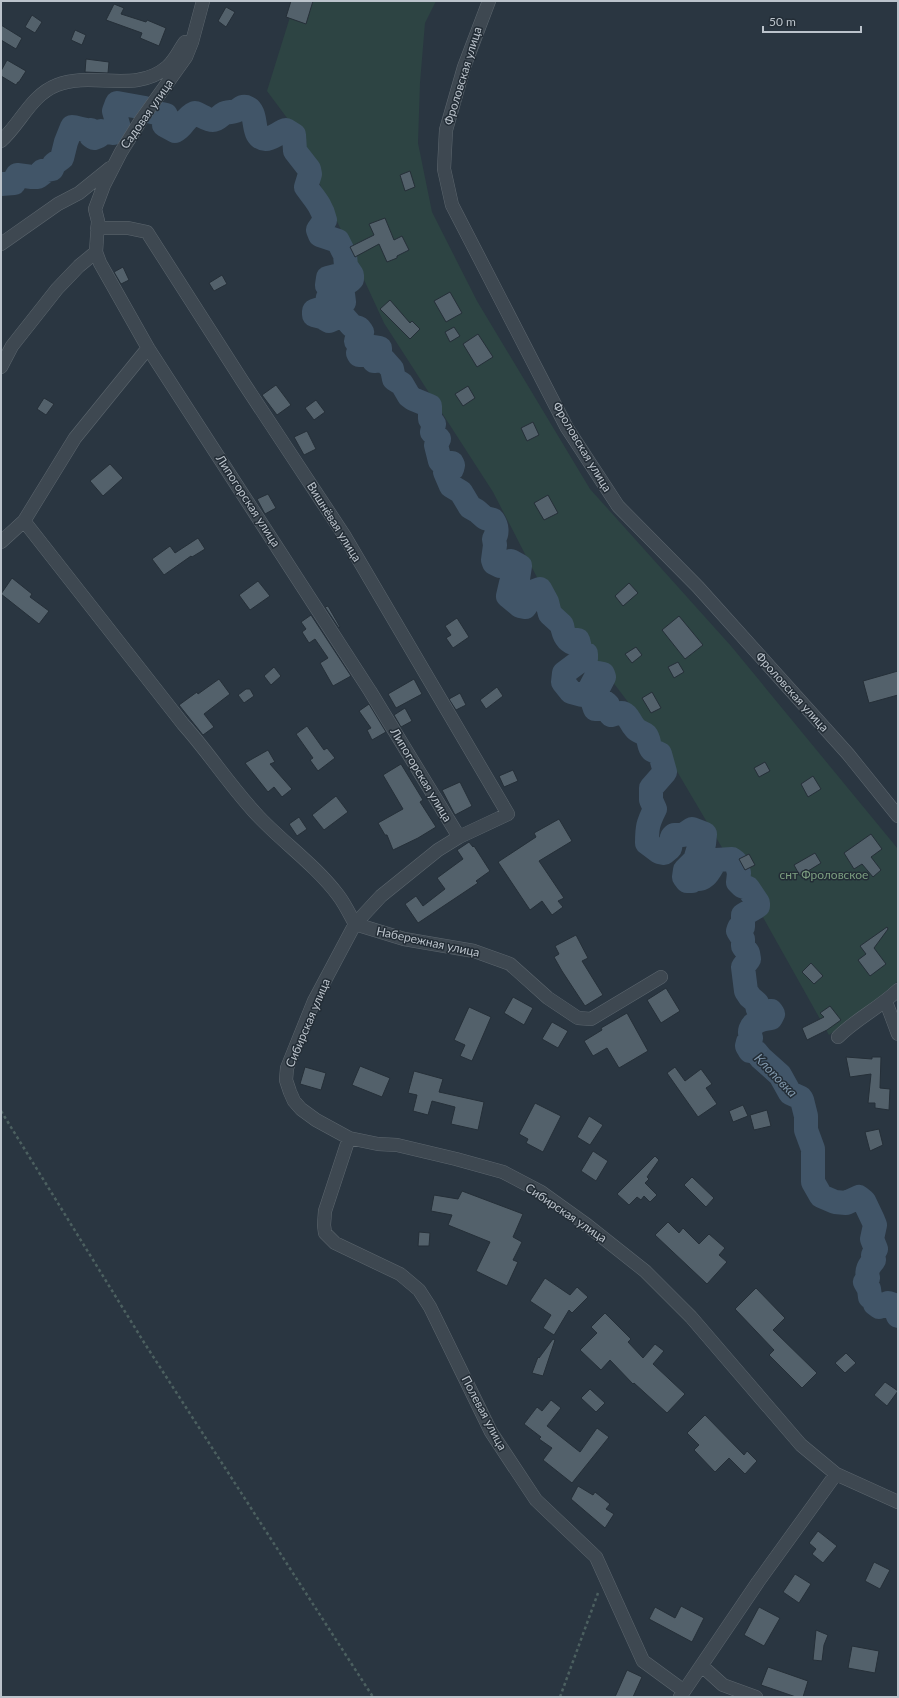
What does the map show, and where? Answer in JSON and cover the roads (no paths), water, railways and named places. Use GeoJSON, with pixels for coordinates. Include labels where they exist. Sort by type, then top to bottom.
{"type":"FeatureCollection","features":[{"type":"Feature","properties":{"kind":"street","name":"Садовая улица"},"geometry":{"type":"LineString","coordinates":[[96,252],[97,228],[95,208],[114,164],[141,120],[186,57],[192,42],[203,1]]}},
{"type":"Feature","properties":{"kind":"street","name":"Фроловская улица"},"geometry":{"type":"LineString","coordinates":[[489,1],[464,67],[446,130],[444,169],[452,205],[568,428],[618,506],[704,593],[848,754],[898,816]]}},
{"type":"Feature","properties":{"kind":"street"},"geometry":{"type":"LineString","coordinates":[[1,141],[32,104],[46,91],[56,86],[70,82],[83,81],[132,81],[160,72],[168,66],[177,54],[190,35],[199,16]]}},
{"type":"Feature","properties":{"kind":"street"},"geometry":{"type":"LineString","coordinates":[[1,244],[58,204],[85,189],[114,164]]}},
{"type":"Feature","properties":{"kind":"street"},"geometry":{"type":"LineString","coordinates":[[68,198],[82,199],[95,208]]}},
{"type":"Feature","properties":{"kind":"street","name":"Вишнёвая улица"},"geometry":{"type":"LineString","coordinates":[[97,228],[128,228],[147,232],[243,382],[344,535],[508,814],[459,837]]}},
{"type":"Feature","properties":{"kind":"street"},"geometry":{"type":"LineString","coordinates":[[1,367],[12,346],[57,289],[79,266],[96,252]]}},
{"type":"Feature","properties":{"kind":"street","name":"Липогорская улица"},"geometry":{"type":"LineString","coordinates":[[96,252],[109,280],[148,348],[370,691],[459,837]]}},
{"type":"Feature","properties":{"kind":"street"},"geometry":{"type":"LineString","coordinates":[[1,542],[24,521],[75,438],[148,348]]}},
{"type":"Feature","properties":{"kind":"street"},"geometry":{"type":"LineString","coordinates":[[24,521],[239,795],[261,819],[339,896],[355,924]]}},
{"type":"Feature","properties":{"kind":"street","name":"Сибирская улица"},"geometry":{"type":"LineString","coordinates":[[459,837],[438,850],[399,880],[367,910],[355,924],[314,1001],[287,1068],[286,1080],[290,1092],[301,1109],[316,1120],[349,1138],[378,1144],[397,1145],[502,1172],[541,1192],[587,1225],[645,1271],[696,1323],[801,1445],[836,1474],[898,1502]]}},
{"type":"Feature","properties":{"kind":"street","name":"Набережная улица"},"geometry":{"type":"LineString","coordinates":[[355,924],[404,939],[474,951],[510,964],[548,998],[578,1018],[591,1019],[661,977]]}},
{"type":"Feature","properties":{"kind":"street"},"geometry":{"type":"LineString","coordinates":[[838,1037],[851,1024],[886,1002],[898,990]]}},
{"type":"Feature","properties":{"kind":"street"},"geometry":{"type":"LineString","coordinates":[[886,1002],[898,1034]]}},
{"type":"Feature","properties":{"kind":"street","name":"Полевая улица"},"geometry":{"type":"LineString","coordinates":[[349,1138],[325,1211],[325,1234],[335,1243],[400,1274],[419,1290],[430,1307],[492,1432],[532,1494],[536,1500],[596,1557],[643,1661],[682,1694]]}},
{"type":"Feature","properties":{"kind":"street"},"geometry":{"type":"LineString","coordinates":[[682,1694],[758,1582],[836,1474]]}},
{"type":"Feature","properties":{"kind":"street"},"geometry":{"type":"LineString","coordinates":[[702,1666],[723,1685],[756,1697]]}},
{"type":"Feature","properties":{"kind":"waterway","name":"Клоповка"},"geometry":{"type":"LineString","coordinates":[[1,184],[14,183],[17,175],[38,177],[42,174],[42,171],[52,169],[54,164],[62,158],[72,127],[91,130],[91,136],[94,138],[99,136],[101,131],[113,133],[117,131],[119,128],[114,111],[117,103],[145,108]]}},
{"type":"Feature","properties":{"kind":"waterway","name":"Клоповка"},"geometry":{"type":"LineString","coordinates":[[152,112],[166,115],[164,125],[175,131],[195,113],[214,120],[225,113],[246,107],[253,114],[256,130],[261,138],[268,139],[286,130],[294,135],[295,151],[309,169],[310,174],[306,187],[320,206],[324,215],[325,220],[318,230],[320,235],[338,241],[345,255],[346,266],[352,275],[352,279],[350,281],[336,276],[328,278],[327,285],[343,294],[344,302],[341,304],[328,297],[326,307],[314,311],[314,315],[329,321],[338,317],[344,317],[352,326],[359,328],[362,332],[356,341],[363,349],[358,353],[359,355],[363,355],[374,347],[380,348],[380,353],[374,358],[374,361],[384,360],[392,369],[394,379],[402,384],[409,396],[430,406],[430,419],[434,424],[432,432],[439,439],[436,445],[440,461],[442,463],[452,463],[453,465],[452,469],[447,469],[445,472],[451,486],[461,492],[470,507],[485,518],[493,520],[496,530],[494,539],[494,563],[500,566],[511,561],[520,566],[518,579],[511,583],[508,596],[520,606],[525,607],[532,592],[540,589],[547,602],[550,614],[562,625],[566,638],[573,643],[575,640],[578,640],[581,652],[586,654],[586,659],[580,661],[564,673],[563,682],[571,692],[582,695],[589,690],[598,673],[603,674],[604,677],[592,700],[595,709],[600,709],[606,703],[608,705],[608,711],[611,715],[617,713],[626,715],[636,729],[646,735],[652,750],[660,754],[665,772],[651,788],[651,800],[655,809],[648,825],[647,843],[659,852],[664,853],[670,848],[672,837],[674,835],[683,835],[692,829],[705,834],[704,844],[699,847],[695,860],[685,870],[684,877],[687,881],[692,881],[705,876],[716,860],[732,859],[736,862],[739,873],[738,882],[742,886],[748,888],[758,903],[758,906],[743,915],[743,927],[739,928],[738,931],[743,939],[743,946],[748,953],[749,959],[743,967],[746,991],[757,1003],[759,1011],[771,1011],[773,1014],[771,1018],[759,1021],[752,1026],[750,1029],[751,1038],[747,1046],[750,1051],[756,1052],[780,1075],[790,1093],[801,1098],[802,1100],[806,1116],[806,1130],[813,1149],[813,1182],[821,1196],[835,1202],[846,1203],[859,1197],[864,1201],[875,1225],[872,1239],[876,1249],[873,1255],[874,1260],[868,1268],[868,1278],[865,1282],[869,1289],[870,1297]]}},
{"type":"Feature","properties":{"kind":"waterway","name":"Клоповка"},"geometry":{"type":"LineString","coordinates":[[875,1304],[879,1307],[888,1303],[894,1305],[898,1316]]}},
{"type":"Feature","properties":{"kind":"park label","name":"снт Фроловское"},"geometry":{"type":"Point","coordinates":[824,875]}}]}
